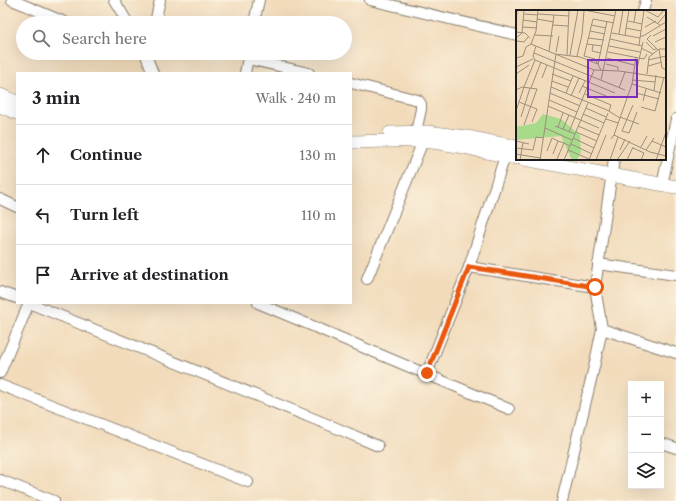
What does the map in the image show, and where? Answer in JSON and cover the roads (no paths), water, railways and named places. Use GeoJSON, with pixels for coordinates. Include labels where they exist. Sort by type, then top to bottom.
{"type":"FeatureCollection","features":[{"type":"Feature","properties":{"kind":"main road"},"geometry":{"type":"LineString","coordinates":[[0,95],[16,102]]}},
{"type":"Feature","properties":{"kind":"main road"},"geometry":{"type":"LineString","coordinates":[[0,106],[16,113]]}},
{"type":"Feature","properties":{"kind":"main road"},"geometry":{"type":"LineString","coordinates":[[352,142],[419,137],[427,132],[473,138],[516,147]]}},
{"type":"Feature","properties":{"kind":"main road"},"geometry":{"type":"LineString","coordinates":[[352,134],[419,137],[511,157]]}},
{"type":"Feature","properties":{"kind":"main road"},"geometry":{"type":"LineString","coordinates":[[535,160],[613,167],[676,187]]}},
{"type":"Feature","properties":{"kind":"main road"},"geometry":{"type":"LineString","coordinates":[[581,160],[670,177]]}},
{"type":"Feature","properties":{"kind":"street"},"geometry":{"type":"LineString","coordinates":[[12,0],[50,16]]}},
{"type":"Feature","properties":{"kind":"street"},"geometry":{"type":"LineString","coordinates":[[114,0],[124,16]]}},
{"type":"Feature","properties":{"kind":"street"},"geometry":{"type":"LineString","coordinates":[[157,16],[160,0]]}},
{"type":"Feature","properties":{"kind":"street"},"geometry":{"type":"LineString","coordinates":[[256,16],[259,0]]}},
{"type":"Feature","properties":{"kind":"street"},"geometry":{"type":"LineString","coordinates":[[370,0],[516,35]]}},
{"type":"Feature","properties":{"kind":"street"},"geometry":{"type":"LineString","coordinates":[[643,10],[646,0]]}},
{"type":"Feature","properties":{"kind":"street"},"geometry":{"type":"LineString","coordinates":[[149,60],[153,72]]}},
{"type":"Feature","properties":{"kind":"street"},"geometry":{"type":"LineString","coordinates":[[245,72],[247,60]]}},
{"type":"Feature","properties":{"kind":"street"},"geometry":{"type":"LineString","coordinates":[[262,60],[305,72]]}},
{"type":"Feature","properties":{"kind":"street"},"geometry":{"type":"LineString","coordinates":[[352,83],[418,100],[421,104],[419,137],[367,279]]}},
{"type":"Feature","properties":{"kind":"street"},"geometry":{"type":"LineString","coordinates":[[670,177],[676,119]]}},
{"type":"Feature","properties":{"kind":"street"},"geometry":{"type":"LineString","coordinates":[[427,373],[511,157]]}},
{"type":"Feature","properties":{"kind":"street"},"geometry":{"type":"LineString","coordinates":[[562,501],[602,329],[595,287],[613,167]]}},
{"type":"Feature","properties":{"kind":"street"},"geometry":{"type":"LineString","coordinates":[[0,199],[16,207]]}},
{"type":"Feature","properties":{"kind":"street"},"geometry":{"type":"LineString","coordinates":[[598,264],[676,275]]}},
{"type":"Feature","properties":{"kind":"street"},"geometry":{"type":"LineString","coordinates":[[469,267],[595,287]]}},
{"type":"Feature","properties":{"kind":"street"},"geometry":{"type":"LineString","coordinates":[[0,292],[16,298]]}},
{"type":"Feature","properties":{"kind":"street"},"geometry":{"type":"LineString","coordinates":[[0,373],[29,304]]}},
{"type":"Feature","properties":{"kind":"street"},"geometry":{"type":"LineString","coordinates":[[31,304],[378,446]]}},
{"type":"Feature","properties":{"kind":"street"},"geometry":{"type":"LineString","coordinates":[[260,304],[510,409]]}},
{"type":"Feature","properties":{"kind":"street"},"geometry":{"type":"LineString","coordinates":[[602,329],[676,353]]}},
{"type":"Feature","properties":{"kind":"street"},"geometry":{"type":"LineString","coordinates":[[0,385],[248,482]]}},
{"type":"Feature","properties":{"kind":"street"},"geometry":{"type":"LineString","coordinates":[[664,444],[676,448]]}},
{"type":"Feature","properties":{"kind":"street"},"geometry":{"type":"LineString","coordinates":[[0,480],[54,501]]}}]}
